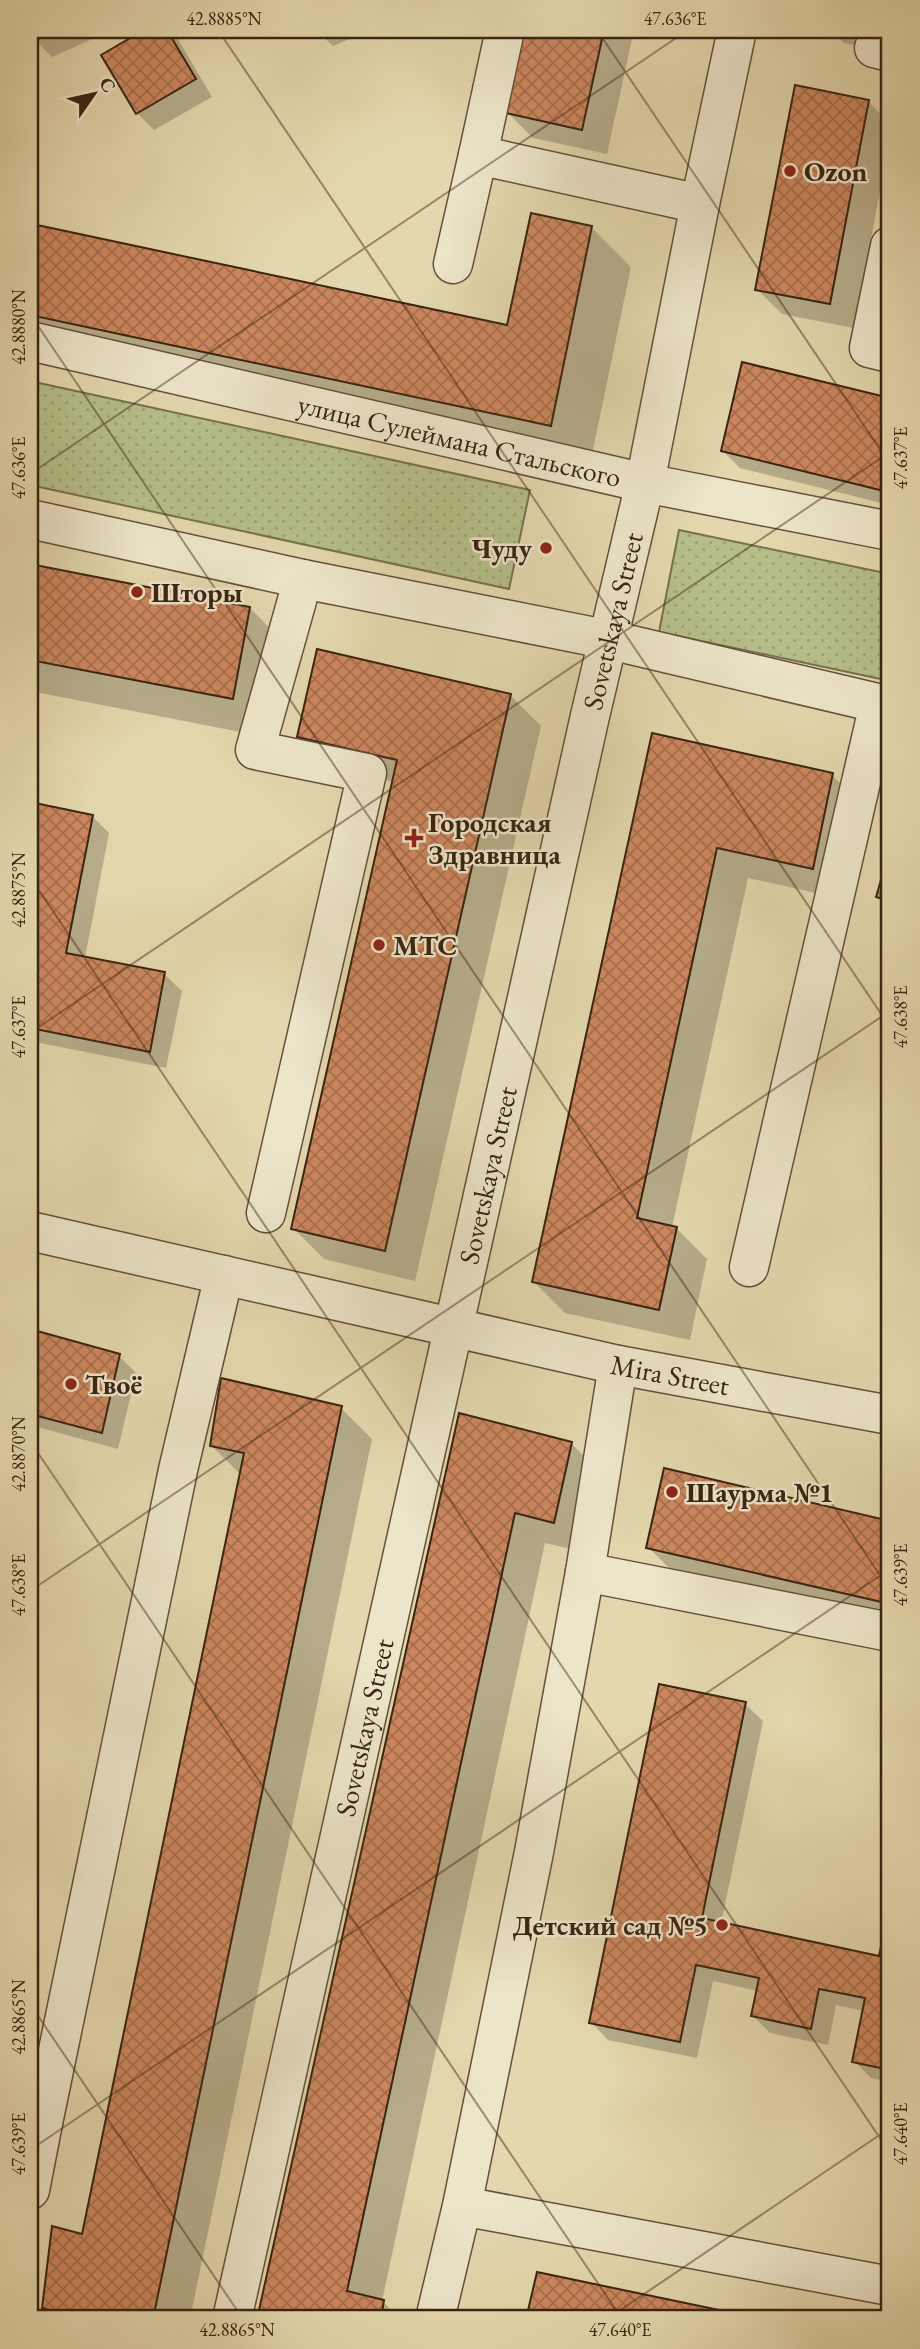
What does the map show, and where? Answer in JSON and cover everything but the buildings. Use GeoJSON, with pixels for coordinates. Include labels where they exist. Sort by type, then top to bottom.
{"type":"FeatureCollection","features":[{"type":"Feature","properties":{"kind":"street"},"geometry":{"type":"LineString","coordinates":[[453,264],[505,30]]}},
{"type":"Feature","properties":{"kind":"street","name":"Sovetskaya Street"},"geometry":{"type":"LineString","coordinates":[[232,2319],[590,716],[645,483],[737,30]]}},
{"type":"Feature","properties":{"kind":"street"},"geometry":{"type":"LineString","coordinates":[[478,155],[700,204]]}},
{"type":"Feature","properties":{"kind":"street"},"geometry":{"type":"LineString","coordinates":[[890,246],[869,348],[890,353]]}},
{"type":"Feature","properties":{"kind":"street","name":"улица Сулеймана Стальского"},"geometry":{"type":"LineString","coordinates":[[30,341],[645,483],[890,531]]}},
{"type":"Feature","properties":{"kind":"street"},"geometry":{"type":"LineString","coordinates":[[30,519],[303,579],[610,640],[885,705],[749,1267]]}},
{"type":"Feature","properties":{"kind":"street"},"geometry":{"type":"LineString","coordinates":[[266,1213],[367,773],[255,750],[303,579]]}},
{"type":"Feature","properties":{"kind":"street","name":"Mira Street"},"geometry":{"type":"LineString","coordinates":[[30,1231],[618,1365],[890,1415]]}},
{"type":"Feature","properties":{"kind":"street"},"geometry":{"type":"LineString","coordinates":[[30,2190],[36,2122],[178,1470],[225,1275]]}},
{"type":"Feature","properties":{"kind":"street"},"geometry":{"type":"LineString","coordinates":[[435,2319],[462,2206],[534,1852],[585,1572],[618,1365]]}},
{"type":"Feature","properties":{"kind":"street"},"geometry":{"type":"LineString","coordinates":[[585,1572],[890,1632]]}},
{"type":"Feature","properties":{"kind":"street"},"geometry":{"type":"LineString","coordinates":[[462,2206],[890,2286]]}},
{"type":"Feature","properties":{"kind":"green space"},"geometry":{"type":"Polygon","coordinates":[[[30,381],[530,490],[509,589],[30,485],[30,381]]]}},
{"type":"Feature","properties":{"kind":"green space"},"geometry":{"type":"Polygon","coordinates":[[[679,530],[890,574],[890,681],[659,632],[679,530]]]}},
{"type":"Feature","properties":{"kind":"place","name":"Ozon"},"geometry":{"type":"Point","coordinates":[790,171]}},
{"type":"Feature","properties":{"kind":"place","name":"Чуду"},"geometry":{"type":"Point","coordinates":[546,548]}},
{"type":"Feature","properties":{"kind":"place","name":"Шторы"},"geometry":{"type":"Point","coordinates":[137,592]}},
{"type":"Feature","properties":{"kind":"place","name":"Городская Здравница"},"geometry":{"type":"Point","coordinates":[414,838]}},
{"type":"Feature","properties":{"kind":"place","name":"МТС"},"geometry":{"type":"Point","coordinates":[379,945]}},
{"type":"Feature","properties":{"kind":"place","name":"Твоё"},"geometry":{"type":"Point","coordinates":[71,1384]}},
{"type":"Feature","properties":{"kind":"place","name":"Шаурма №1"},"geometry":{"type":"Point","coordinates":[672,1492]}},
{"type":"Feature","properties":{"kind":"place","name":"Детский сад №5"},"geometry":{"type":"Point","coordinates":[722,1925]}}]}
